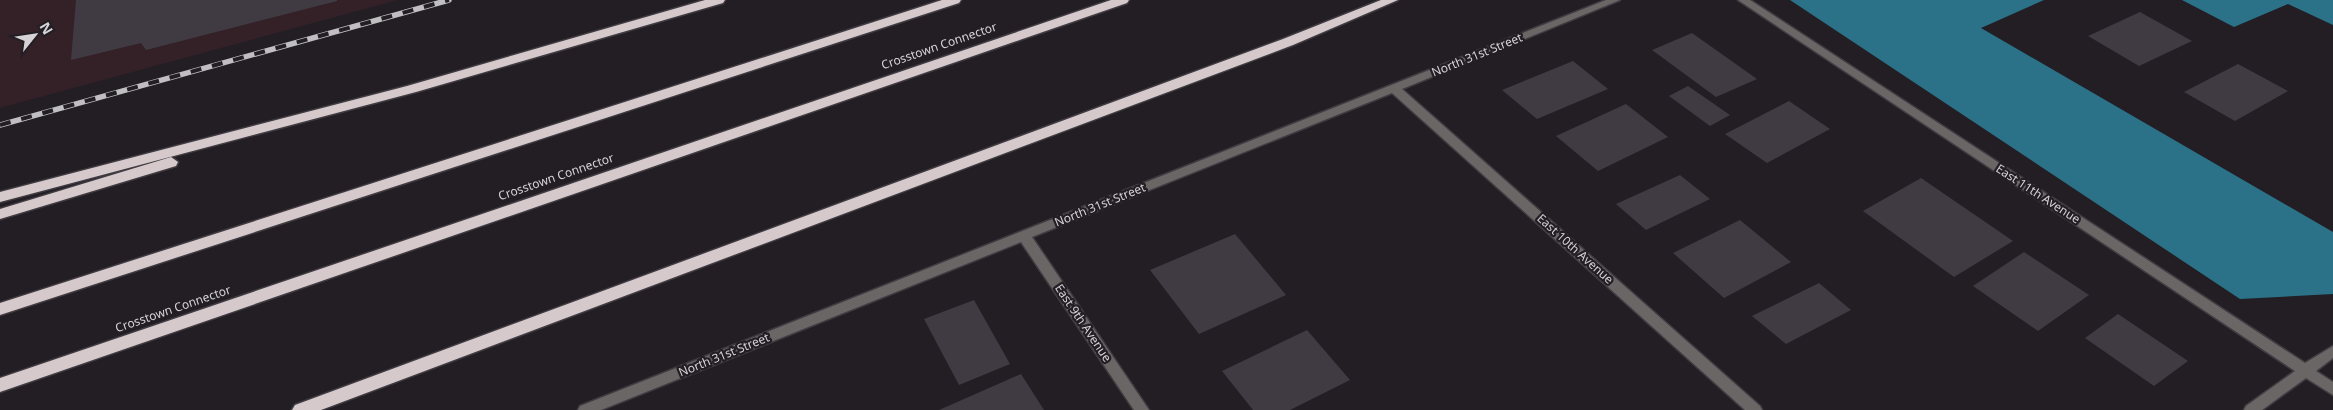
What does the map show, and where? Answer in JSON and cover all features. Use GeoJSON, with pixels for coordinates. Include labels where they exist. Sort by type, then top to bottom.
{"type":"FeatureCollection","features":[{"type":"Feature","properties":{"kind":"highway"},"geometry":{"type":"LineString","coordinates":[[0,214],[411,89],[720,0]]}},
{"type":"Feature","properties":{"kind":"highway"},"geometry":{"type":"LineString","coordinates":[[0,309],[956,0]]}},
{"type":"Feature","properties":{"kind":"highway","name":"Crosstown Connector"},"geometry":{"type":"LineString","coordinates":[[0,386],[1124,0]]}},
{"type":"Feature","properties":{"kind":"highway"},"geometry":{"type":"LineString","coordinates":[[301,410],[1288,42],[1392,0]]}},
{"type":"Feature","properties":{"kind":"highway"},"geometry":{"type":"LineString","coordinates":[[0,197],[411,89]]}},
{"type":"Feature","properties":{"kind":"street","name":"North 31st Street"},"geometry":{"type":"LineString","coordinates":[[585,410],[1615,0]]}},
{"type":"Feature","properties":{"kind":"street","name":"East 11th Avenue"},"geometry":{"type":"LineString","coordinates":[[1743,0],[2333,389]]}},
{"type":"Feature","properties":{"kind":"street","name":"East 10th Avenue"},"geometry":{"type":"LineString","coordinates":[[1394,88],[1755,410]]}},
{"type":"Feature","properties":{"kind":"street","name":"East 9th Avenue"},"geometry":{"type":"LineString","coordinates":[[1024,236],[1142,410]]}},
{"type":"Feature","properties":{"kind":"street"},"geometry":{"type":"LineString","coordinates":[[2251,410],[2333,351]]}},
{"type":"Feature","properties":{"kind":"shaded area"},"geometry":{"type":"Polygon","coordinates":[[[0,0],[398,0],[0,108],[0,0]]]}},
{"type":"Feature","properties":{"kind":"water"},"geometry":{"type":"Polygon","coordinates":[[[1790,0],[2044,0],[1981,28],[2333,232],[2333,294],[2240,299],[1790,0]]]}},
{"type":"Feature","properties":{"kind":"water"},"geometry":{"type":"Polygon","coordinates":[[[2182,0],[2333,0],[2333,25],[2288,4],[2234,27],[2182,0]]]}},
{"type":"Feature","properties":{"kind":"building"},"geometry":{"type":"Polygon","coordinates":[[[76,0],[337,1],[146,50],[141,43],[71,60],[76,0]]]}},
{"type":"Feature","properties":{"kind":"building"},"geometry":{"type":"Polygon","coordinates":[[[2140,12],[2192,41],[2139,66],[2088,36],[2140,12]]]}},
{"type":"Feature","properties":{"kind":"building"},"geometry":{"type":"Polygon","coordinates":[[[1692,33],[1757,79],[1716,97],[1652,50],[1692,33]]]}},
{"type":"Feature","properties":{"kind":"building"},"geometry":{"type":"Polygon","coordinates":[[[1573,61],[1608,89],[1537,119],[1502,90],[1573,61]]]}},
{"type":"Feature","properties":{"kind":"building"},"geometry":{"type":"Polygon","coordinates":[[[2238,64],[2288,91],[2235,121],[2184,92],[2238,64]]]}},
{"type":"Feature","properties":{"kind":"building"},"geometry":{"type":"Polygon","coordinates":[[[1688,86],[1730,115],[1710,126],[1669,96],[1688,86]]]}},
{"type":"Feature","properties":{"kind":"building"},"geometry":{"type":"Polygon","coordinates":[[[1789,101],[1830,129],[1767,163],[1725,134],[1789,101]]]}},
{"type":"Feature","properties":{"kind":"building"},"geometry":{"type":"Polygon","coordinates":[[[1626,104],[1668,137],[1598,171],[1556,136],[1626,104]]]}},
{"type":"Feature","properties":{"kind":"building"},"geometry":{"type":"Polygon","coordinates":[[[1680,175],[1710,199],[1646,230],[1616,204],[1680,175]]]}},
{"type":"Feature","properties":{"kind":"building"},"geometry":{"type":"Polygon","coordinates":[[[1921,178],[2013,241],[1954,277],[1863,211],[1921,178]]]}},
{"type":"Feature","properties":{"kind":"building"},"geometry":{"type":"Polygon","coordinates":[[[1740,220],[1791,262],[1724,298],[1673,253],[1740,220]]]}},
{"type":"Feature","properties":{"kind":"building"},"geometry":{"type":"Polygon","coordinates":[[[1235,234],[1286,295],[1199,334],[1150,270],[1235,234]]]}},
{"type":"Feature","properties":{"kind":"building"},"geometry":{"type":"Polygon","coordinates":[[[2024,252],[2089,295],[2038,331],[1973,286],[2024,252]]]}},
{"type":"Feature","properties":{"kind":"building"},"geometry":{"type":"Polygon","coordinates":[[[1819,283],[1851,310],[1786,344],[1752,316],[1819,283]]]}},
{"type":"Feature","properties":{"kind":"building"},"geometry":{"type":"Polygon","coordinates":[[[974,300],[1010,364],[959,385],[924,319],[974,300]]]}},
{"type":"Feature","properties":{"kind":"building"},"geometry":{"type":"Polygon","coordinates":[[[2118,314],[2188,361],[2154,386],[2085,338],[2118,314]]]}},
{"type":"Feature","properties":{"kind":"building"},"geometry":{"type":"Polygon","coordinates":[[[1307,330],[1350,380],[1290,410],[1253,410],[1222,371],[1307,330]]]}},
{"type":"Feature","properties":{"kind":"building"},"geometry":{"type":"Polygon","coordinates":[[[1021,374],[1044,410],[939,410],[1021,374]]]}},
{"type":"Feature","properties":{"kind":"railway"},"geometry":{"type":"LineString","coordinates":[[0,125],[449,0]]}}]}
